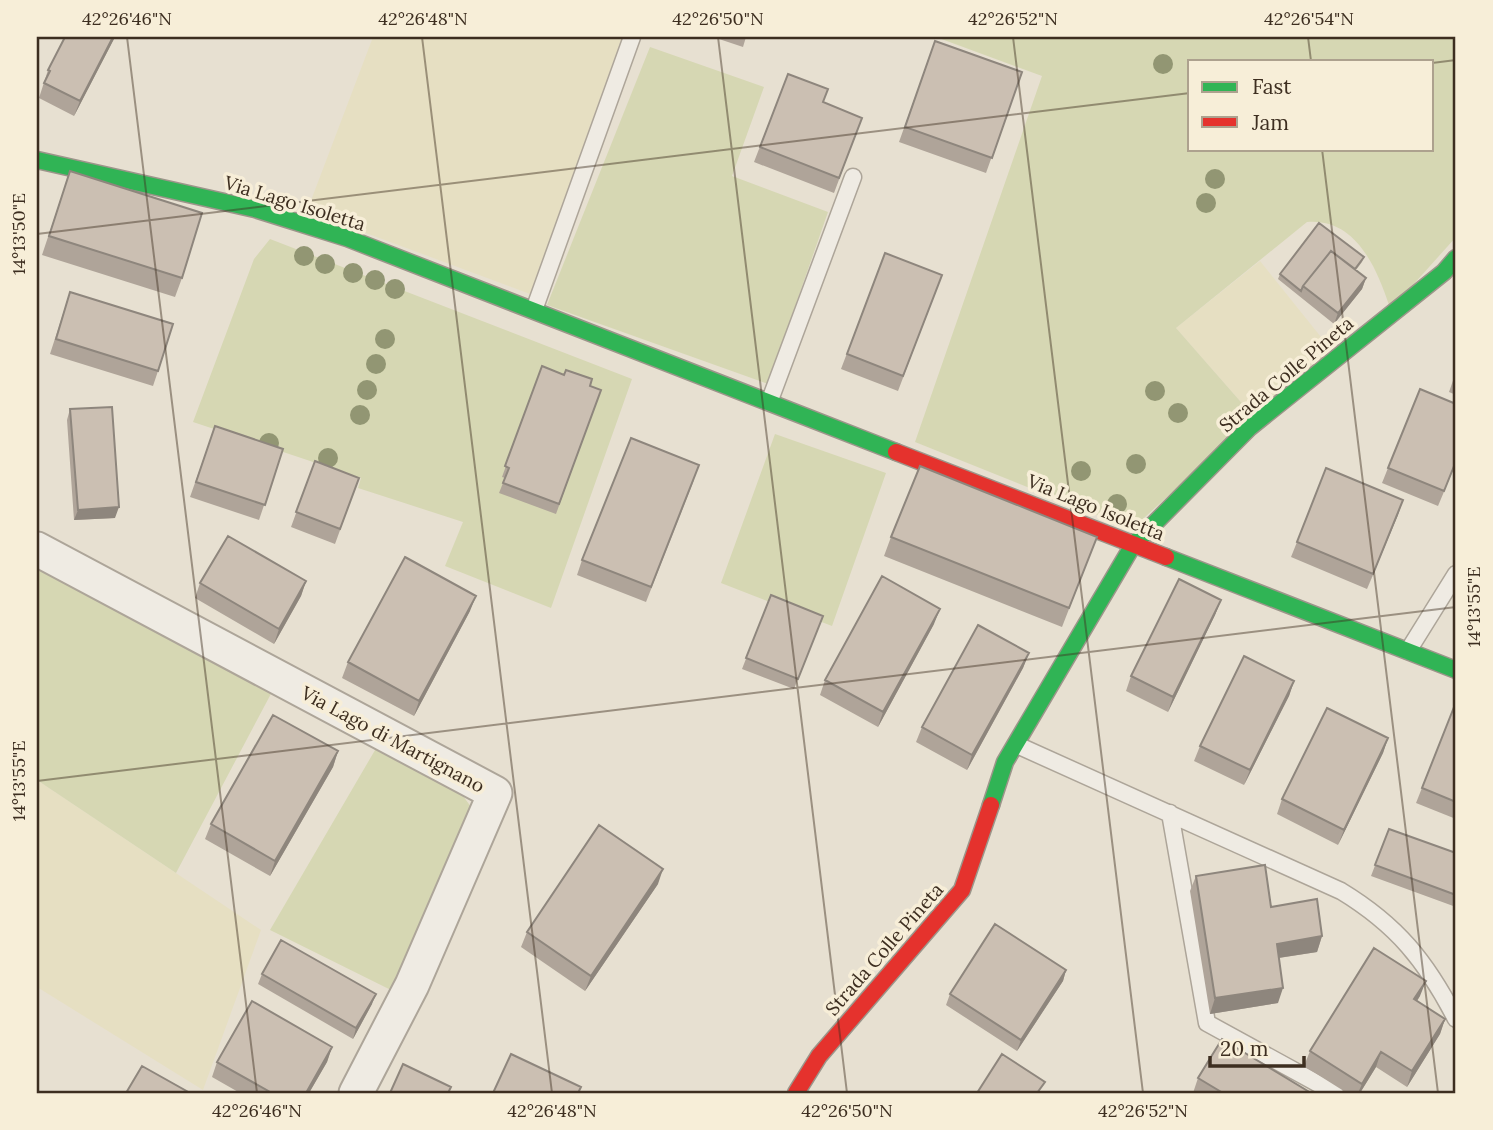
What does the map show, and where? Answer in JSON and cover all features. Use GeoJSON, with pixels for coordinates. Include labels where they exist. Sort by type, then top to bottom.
{"type":"FeatureCollection","features":[{"type":"Feature","properties":{"kind":"street","name":"Via Lago Isoletta"},"geometry":{"type":"LineString","coordinates":[[37,160],[254,209],[347,239],[770,400],[1456,670]]}},
{"type":"Feature","properties":{"kind":"street","name":"Strada Colle Pineta"},"geometry":{"type":"LineString","coordinates":[[796,1093],[819,1056],[962,890],[1006,762],[1133,545],[1249,428],[1444,272],[1456,258]]}},
{"type":"Feature","properties":{"kind":"street","name":"Via Lago di Martignano"},"geometry":{"type":"LineString","coordinates":[[37,549],[495,793],[412,985],[356,1093]]}},
{"type":"Feature","properties":{"kind":"lane"},"geometry":{"type":"LineString","coordinates":[[534,310],[632,37]]}},
{"type":"Feature","properties":{"kind":"lane"},"geometry":{"type":"LineString","coordinates":[[770,400],[853,177]]}},
{"type":"Feature","properties":{"kind":"lane"},"geometry":{"type":"LineString","coordinates":[[1408,651],[1456,574]]}},
{"type":"Feature","properties":{"kind":"lane"},"geometry":{"type":"LineString","coordinates":[[1017,745],[1341,891],[1372,910],[1398,933],[1424,962],[1456,1019]]}},
{"type":"Feature","properties":{"kind":"lane"},"geometry":{"type":"LineString","coordinates":[[1170,813],[1207,1023],[1335,1093]]}},
{"type":"Feature","properties":{"kind":"shaded area"},"geometry":{"type":"Polygon","coordinates":[[[373,37],[622,37],[530,294],[307,211],[373,37]]]}},
{"type":"Feature","properties":{"kind":"shaded area"},"geometry":{"type":"Polygon","coordinates":[[[1260,261],[1333,352],[1254,417],[1176,328],[1260,261]]]}},
{"type":"Feature","properties":{"kind":"shaded area"},"geometry":{"type":"Polygon","coordinates":[[[37,780],[261,930],[203,1090],[37,987],[37,780]]]}},
{"type":"Feature","properties":{"kind":"green space"},"geometry":{"type":"Polygon","coordinates":[[[936,37],[1456,37],[1453,124],[1456,144],[1456,237],[1412,286],[1389,305],[1370,261],[1351,236],[1324,223],[1307,222],[1176,328],[1254,417],[1132,529],[915,442],[1042,76],[936,37]]]}},
{"type":"Feature","properties":{"kind":"green space"},"geometry":{"type":"Polygon","coordinates":[[[650,47],[764,87],[732,176],[828,212],[768,384],[547,305],[650,47]]]}},
{"type":"Feature","properties":{"kind":"green space"},"geometry":{"type":"Polygon","coordinates":[[[270,239],[632,379],[551,608],[445,566],[463,522],[358,488],[361,478],[193,422],[254,259],[270,239]]]}},
{"type":"Feature","properties":{"kind":"green space"},"geometry":{"type":"Polygon","coordinates":[[[775,434],[886,473],[832,626],[721,583],[775,434]]]}},
{"type":"Feature","properties":{"kind":"green space"},"geometry":{"type":"Polygon","coordinates":[[[37,561],[273,690],[176,873],[37,780],[37,561]]]}},
{"type":"Feature","properties":{"kind":"green space"},"geometry":{"type":"Polygon","coordinates":[[[378,745],[455,785],[477,815],[401,995],[270,930],[378,745]]]}},
{"type":"Feature","properties":{"kind":"building"},"geometry":{"type":"Polygon","coordinates":[[[65,37],[113,37],[80,101],[44,83],[65,37]]]}},
{"type":"Feature","properties":{"kind":"building"},"geometry":{"type":"Polygon","coordinates":[[[935,41],[1022,72],[992,158],[905,127],[935,41]]]}},
{"type":"Feature","properties":{"kind":"building"},"geometry":{"type":"Polygon","coordinates":[[[788,74],[828,89],[823,102],[862,118],[839,178],[760,147],[788,74]]]}},
{"type":"Feature","properties":{"kind":"building"},"geometry":{"type":"Polygon","coordinates":[[[70,171],[202,213],[182,278],[49,236],[70,171]]]}},
{"type":"Feature","properties":{"kind":"building"},"geometry":{"type":"Polygon","coordinates":[[[1319,223],[1364,257],[1355,269],[1331,251],[1301,291],[1280,274],[1319,223]]]}},
{"type":"Feature","properties":{"kind":"building"},"geometry":{"type":"Polygon","coordinates":[[[1331,251],[1366,278],[1338,313],[1303,286],[1331,251]]]}},
{"type":"Feature","properties":{"kind":"building"},"geometry":{"type":"Polygon","coordinates":[[[885,253],[942,275],[903,376],[847,354],[885,253]]]}},
{"type":"Feature","properties":{"kind":"building"},"geometry":{"type":"Polygon","coordinates":[[[70,292],[173,324],[158,371],[56,339],[70,292]]]}},
{"type":"Feature","properties":{"kind":"building"},"geometry":{"type":"Polygon","coordinates":[[[542,366],[564,375],[566,370],[592,379],[590,386],[601,390],[559,504],[503,483],[509,468],[505,466],[542,366]]]}},
{"type":"Feature","properties":{"kind":"building"},"geometry":{"type":"Polygon","coordinates":[[[1420,389],[1456,404],[1456,461],[1444,491],[1388,468],[1420,389]]]}},
{"type":"Feature","properties":{"kind":"building"},"geometry":{"type":"Polygon","coordinates":[[[112,407],[119,507],[78,510],[70,409],[112,407]]]}},
{"type":"Feature","properties":{"kind":"building"},"geometry":{"type":"Polygon","coordinates":[[[215,426],[283,449],[265,505],[196,482],[215,426]]]}},
{"type":"Feature","properties":{"kind":"building"},"geometry":{"type":"Polygon","coordinates":[[[631,438],[699,465],[651,587],[582,560],[631,438]]]}},
{"type":"Feature","properties":{"kind":"building"},"geometry":{"type":"Polygon","coordinates":[[[315,461],[359,478],[340,529],[296,512],[315,461]]]}},
{"type":"Feature","properties":{"kind":"building"},"geometry":{"type":"Polygon","coordinates":[[[920,466],[1097,537],[1069,608],[891,537],[920,466]]]}},
{"type":"Feature","properties":{"kind":"building"},"geometry":{"type":"Polygon","coordinates":[[[1326,468],[1403,500],[1373,574],[1297,542],[1326,468]]]}},
{"type":"Feature","properties":{"kind":"building"},"geometry":{"type":"Polygon","coordinates":[[[228,536],[306,581],[279,629],[200,583],[228,536]]]}},
{"type":"Feature","properties":{"kind":"building"},"geometry":{"type":"Polygon","coordinates":[[[405,557],[476,596],[419,701],[348,662],[405,557]]]}},
{"type":"Feature","properties":{"kind":"building"},"geometry":{"type":"Polygon","coordinates":[[[882,576],[940,609],[883,712],[825,680],[882,576]]]}},
{"type":"Feature","properties":{"kind":"building"},"geometry":{"type":"Polygon","coordinates":[[[1179,579],[1221,600],[1173,697],[1131,676],[1179,579]]]}},
{"type":"Feature","properties":{"kind":"building"},"geometry":{"type":"Polygon","coordinates":[[[771,595],[823,616],[798,679],[746,658],[771,595]]]}},
{"type":"Feature","properties":{"kind":"building"},"geometry":{"type":"Polygon","coordinates":[[[978,625],[1029,653],[972,755],[922,727],[978,625]]]}},
{"type":"Feature","properties":{"kind":"building"},"geometry":{"type":"Polygon","coordinates":[[[1244,656],[1294,681],[1250,770],[1200,746],[1244,656]]]}},
{"type":"Feature","properties":{"kind":"building"},"geometry":{"type":"Polygon","coordinates":[[[1456,702],[1456,802],[1422,788],[1456,702]]]}},
{"type":"Feature","properties":{"kind":"building"},"geometry":{"type":"Polygon","coordinates":[[[1327,708],[1388,738],[1344,830],[1282,799],[1327,708]]]}},
{"type":"Feature","properties":{"kind":"building"},"geometry":{"type":"Polygon","coordinates":[[[273,715],[338,751],[275,861],[211,824],[273,715]]]}},
{"type":"Feature","properties":{"kind":"building"},"geometry":{"type":"Polygon","coordinates":[[[599,825],[663,869],[591,976],[527,932],[599,825]]]}},
{"type":"Feature","properties":{"kind":"building"},"geometry":{"type":"Polygon","coordinates":[[[1389,829],[1456,853],[1456,895],[1375,865],[1389,829]]]}},
{"type":"Feature","properties":{"kind":"building"},"geometry":{"type":"Polygon","coordinates":[[[1265,865],[1271,907],[1317,899],[1322,936],[1277,944],[1283,988],[1215,998],[1196,876],[1265,865]]]}},
{"type":"Feature","properties":{"kind":"building"},"geometry":{"type":"Polygon","coordinates":[[[995,924],[1066,970],[1021,1040],[950,994],[995,924]]]}},
{"type":"Feature","properties":{"kind":"building"},"geometry":{"type":"Polygon","coordinates":[[[281,940],[376,994],[356,1028],[262,974],[281,940]]]}},
{"type":"Feature","properties":{"kind":"building"},"geometry":{"type":"Polygon","coordinates":[[[1374,948],[1426,981],[1414,999],[1445,1019],[1412,1071],[1381,1052],[1362,1084],[1310,1051],[1374,948]]]}},
{"type":"Feature","properties":{"kind":"building"},"geometry":{"type":"Polygon","coordinates":[[[252,1001],[332,1047],[306,1093],[272,1093],[217,1062],[252,1001]]]}},
{"type":"Feature","properties":{"kind":"building"},"geometry":{"type":"Polygon","coordinates":[[[1222,1039],[1311,1093],[1223,1093],[1198,1078],[1222,1039]]]}},
{"type":"Feature","properties":{"kind":"building"},"geometry":{"type":"Polygon","coordinates":[[[511,1054],[581,1087],[578,1093],[493,1093],[511,1054]]]}},
{"type":"Feature","properties":{"kind":"building"},"geometry":{"type":"Polygon","coordinates":[[[1002,1054],[1045,1082],[1037,1093],[977,1093],[1002,1054]]]}},
{"type":"Feature","properties":{"kind":"building"},"geometry":{"type":"Polygon","coordinates":[[[403,1064],[451,1087],[448,1093],[390,1093],[403,1064]]]}},
{"type":"Feature","properties":{"kind":"building"},"geometry":{"type":"Polygon","coordinates":[[[142,1066],[190,1093],[126,1093],[142,1066]]]}},
{"type":"Feature","properties":{"kind":"traffic: fast"},"geometry":{"type":"LineString","coordinates":[[37,160],[255,209],[347,238],[896,452]]}},
{"type":"Feature","properties":{"kind":"traffic: fast"},"geometry":{"type":"LineString","coordinates":[[991,805],[1005,762],[1133,545],[1249,428],[1444,272],[1456,258]]}},
{"type":"Feature","properties":{"kind":"traffic: fast"},"geometry":{"type":"LineString","coordinates":[[1166,557],[1456,670]]}},
{"type":"Feature","properties":{"kind":"traffic: jam"},"geometry":{"type":"LineString","coordinates":[[896,452],[1166,557]]}},
{"type":"Feature","properties":{"kind":"traffic: jam"},"geometry":{"type":"LineString","coordinates":[[796,1093],[819,1056],[962,890],[991,805]]}}]}
